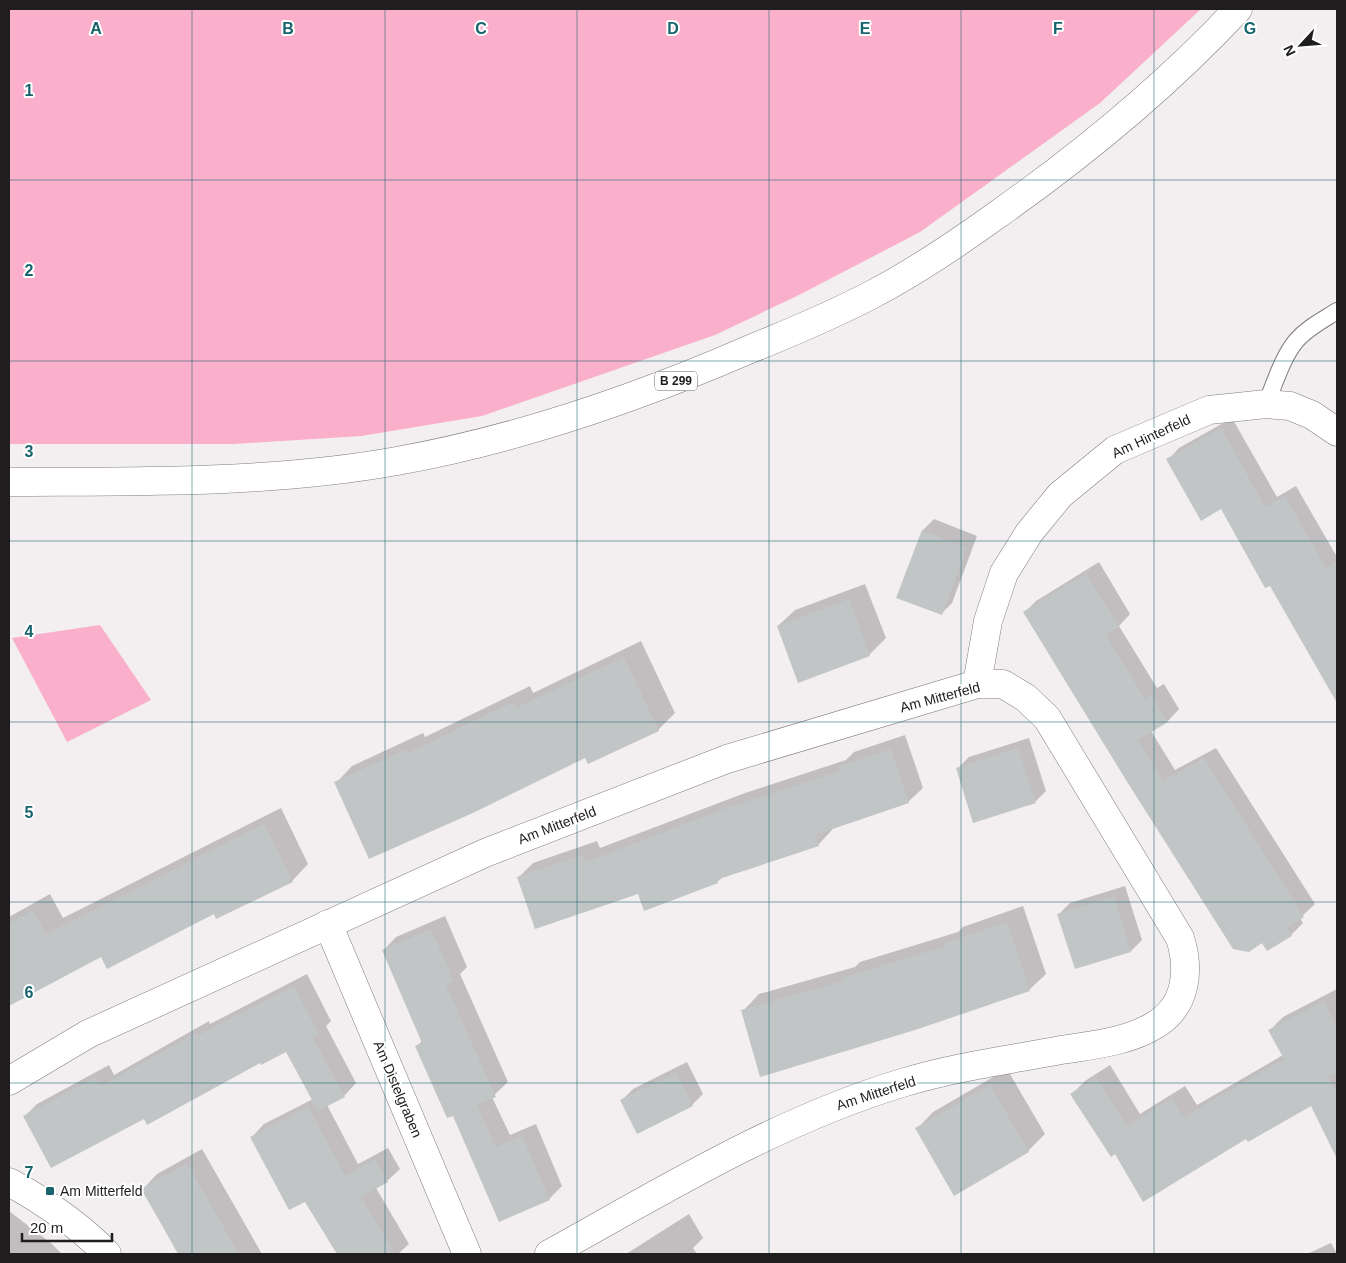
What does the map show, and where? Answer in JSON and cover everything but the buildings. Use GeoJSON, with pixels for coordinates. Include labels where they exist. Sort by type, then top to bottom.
{"type":"FeatureCollection","features":[{"type":"Feature","properties":{"kind":"street","name":"B 299"},"geometry":{"type":"LineString","coordinates":[[9,482],[198,482],[311,472],[396,461],[542,428],[687,377],[874,294],[959,242],[1036,187],[1148,96],[1238,9]]}},
{"type":"Feature","properties":{"kind":"street","name":"Am Hinterfeld"},"geometry":{"type":"LineString","coordinates":[[977,684],[988,621],[1004,573],[1028,533],[1060,495],[1115,450],[1208,410],[1266,404],[1290,406],[1312,415],[1337,432]]}},
{"type":"Feature","properties":{"kind":"street","name":"Am Mitterfeld"},"geometry":{"type":"LineString","coordinates":[[9,1081],[88,1034],[485,853],[727,760],[977,684],[1003,684],[1026,698],[1047,718],[1180,938],[1186,956],[1187,975],[1182,992],[1171,1011],[1157,1024],[1138,1033],[1111,1041],[968,1067],[904,1082],[804,1118],[697,1171],[549,1254]]}},
{"type":"Feature","properties":{"kind":"street","name":"Am Distelgraben"},"geometry":{"type":"LineString","coordinates":[[328,924],[467,1254]]}},
{"type":"Feature","properties":{"kind":"street"},"geometry":{"type":"LineString","coordinates":[[9,1182],[24,1190],[94,1240],[107,1254]]}},
{"type":"Feature","properties":{"kind":"lane"},"geometry":{"type":"LineString","coordinates":[[1266,404],[1283,364],[1296,341],[1310,328],[1337,311]]}},
{"type":"Feature","properties":{"kind":"shaded area"},"geometry":{"type":"Polygon","coordinates":[[[9,9],[1201,9],[1100,103],[920,232],[801,294],[715,335],[482,416],[361,436],[234,444],[9,444],[9,9]]]}},
{"type":"Feature","properties":{"kind":"shaded area"},"geometry":{"type":"Polygon","coordinates":[[[100,625],[151,700],[67,742],[12,638],[100,625]]]}},
{"type":"Feature","properties":{"kind":"place","name":"Am Mitterfeld"},"geometry":{"type":"Point","coordinates":[50,1191]}}]}
